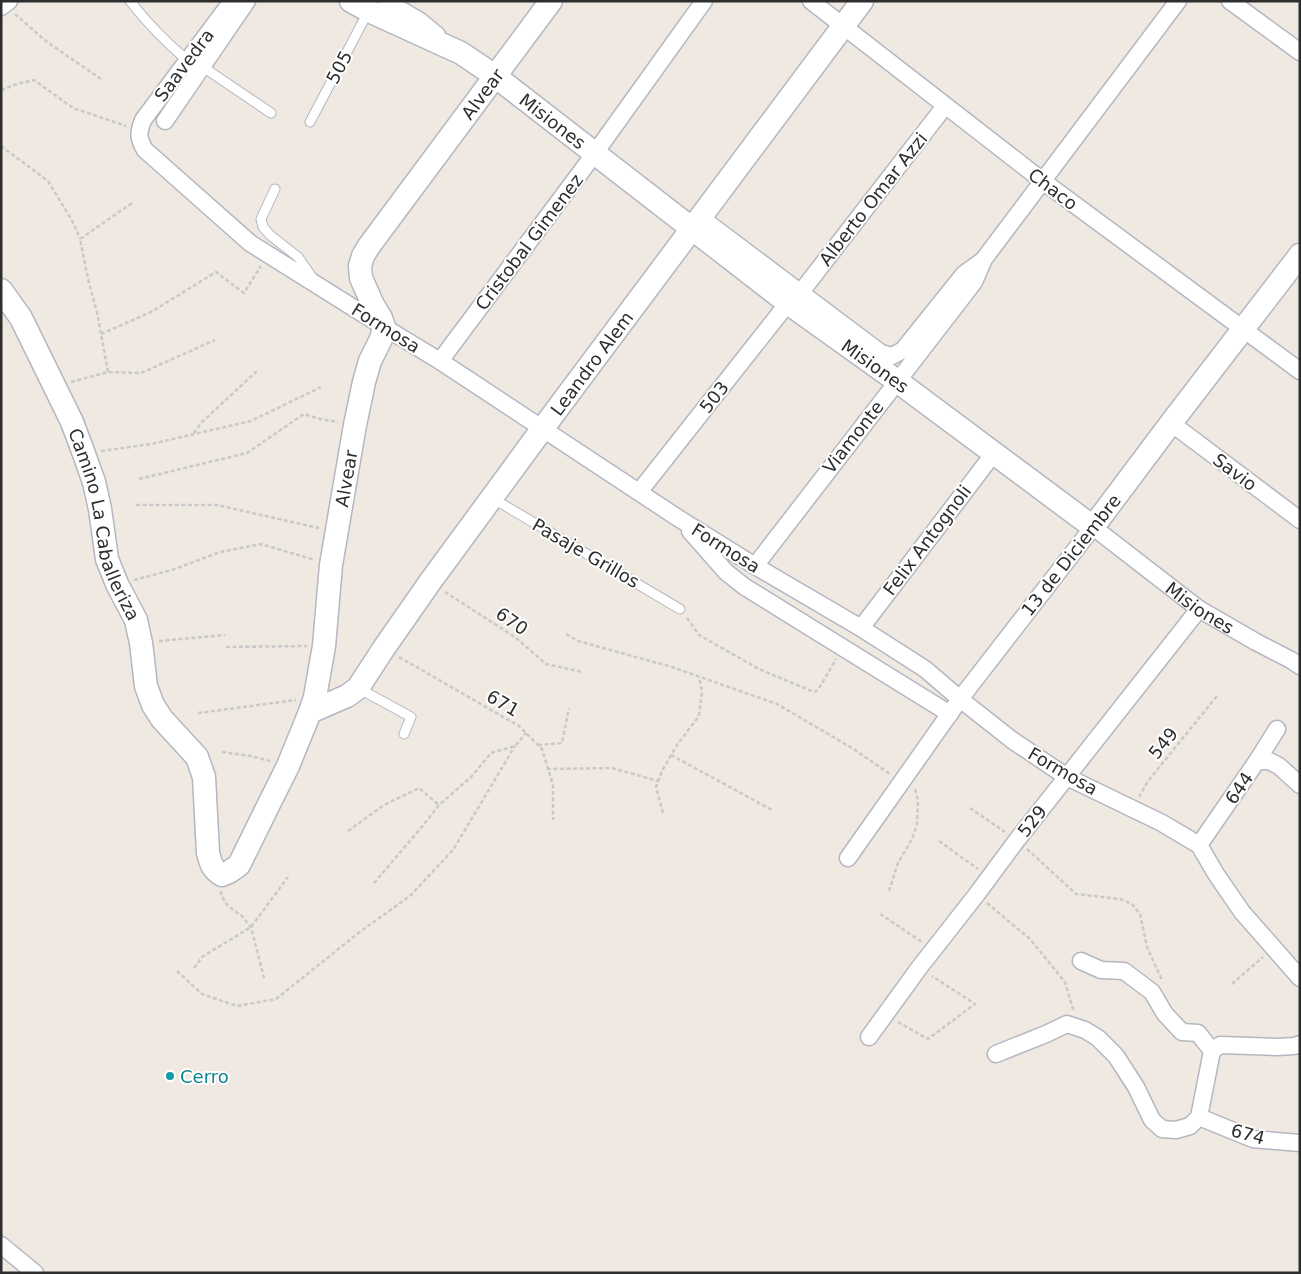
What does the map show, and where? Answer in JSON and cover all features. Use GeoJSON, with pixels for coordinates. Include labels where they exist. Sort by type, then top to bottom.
{"type":"FeatureCollection","features":[{"type":"Feature","properties":{"kind":"street","name":"Saavedra"},"geometry":{"type":"LineString","coordinates":[[139,130],[142,120],[195,64],[232,1]]}},
{"type":"Feature","properties":{"kind":"street"},"geometry":{"type":"LineString","coordinates":[[165,121],[195,64],[247,1]]}},
{"type":"Feature","properties":{"kind":"street","name":"Alvear"},"geometry":{"type":"LineString","coordinates":[[222,875],[239,865],[288,766],[313,704],[324,646],[331,565],[355,425],[370,361],[381,339],[384,328],[361,278],[360,266],[363,256],[551,1]]}},
{"type":"Feature","properties":{"kind":"street","name":"Cristobal Gimenez"},"geometry":{"type":"LineString","coordinates":[[440,361],[595,153],[704,1]]}},
{"type":"Feature","properties":{"kind":"street","name":"Chaco"},"geometry":{"type":"LineString","coordinates":[[811,1],[1044,182],[1300,371]]}},
{"type":"Feature","properties":{"kind":"street","name":"Leandro Alem"},"geometry":{"type":"LineString","coordinates":[[313,704],[348,696],[358,688],[430,582],[862,1]]}},
{"type":"Feature","properties":{"kind":"street","name":"Viamonte"},"geometry":{"type":"LineString","coordinates":[[755,566],[974,282],[984,259],[1044,182],[1178,1]]}},
{"type":"Feature","properties":{"kind":"street"},"geometry":{"type":"LineString","coordinates":[[1230,1],[1300,52]]}},
{"type":"Feature","properties":{"kind":"street","name":"Misiones"},"geometry":{"type":"LineString","coordinates":[[369,5],[460,54],[495,76],[595,153],[696,222],[795,297],[897,381],[1094,527],[1199,608],[1300,666]]}},
{"type":"Feature","properties":{"kind":"street","name":"Alberto Omar Azzi"},"geometry":{"type":"LineString","coordinates":[[795,297],[945,106]]}},
{"type":"Feature","properties":{"kind":"street","name":"Formosa"},"geometry":{"type":"LineString","coordinates":[[139,130],[140,141],[145,150],[250,243],[384,328],[440,361],[678,518],[861,628],[925,669],[1012,740],[1067,777],[1162,824],[1199,845]]}},
{"type":"Feature","properties":{"kind":"street","name":"13 de Diciembre"},"geometry":{"type":"LineString","coordinates":[[848,858],[960,699],[1094,527],[1300,255]]}},
{"type":"Feature","properties":{"kind":"street","name":"Viamonte"},"geometry":{"type":"LineString","coordinates":[[892,356],[903,350],[964,274],[984,259]]}},
{"type":"Feature","properties":{"kind":"street","name":"Camino La Caballeriza"},"geometry":{"type":"LineString","coordinates":[[1,290],[21,318],[72,422],[94,482],[107,559],[117,584],[136,620],[146,686],[162,719],[197,757],[204,778],[208,853],[211,864],[222,875]]}},
{"type":"Feature","properties":{"kind":"street","name":"Misiones"},"geometry":{"type":"LineString","coordinates":[[795,297],[881,353],[892,356]]}},
{"type":"Feature","properties":{"kind":"street","name":"503"},"geometry":{"type":"LineString","coordinates":[[639,492],[795,297]]}},
{"type":"Feature","properties":{"kind":"street","name":"Savio"},"geometry":{"type":"LineString","coordinates":[[1171,423],[1300,520]]}},
{"type":"Feature","properties":{"kind":"street","name":"Felix Antognoli"},"geometry":{"type":"LineString","coordinates":[[861,628],[994,453]]}},
{"type":"Feature","properties":{"kind":"street"},"geometry":{"type":"LineString","coordinates":[[678,518],[726,572],[746,587],[950,714]]}},
{"type":"Feature","properties":{"kind":"street","name":"529"},"geometry":{"type":"LineString","coordinates":[[869,1037],[1017,840],[1199,608]]}},
{"type":"Feature","properties":{"kind":"street","name":"644"},"geometry":{"type":"LineString","coordinates":[[1199,845],[1277,729]]}},
{"type":"Feature","properties":{"kind":"street"},"geometry":{"type":"LineString","coordinates":[[1257,761],[1269,761],[1279,766],[1300,784]]}},
{"type":"Feature","properties":{"kind":"street"},"geometry":{"type":"LineString","coordinates":[[1199,845],[1242,912],[1300,978]]}},
{"type":"Feature","properties":{"kind":"street"},"geometry":{"type":"LineString","coordinates":[[1081,960],[1101,970],[1124,972],[1152,992],[1165,1014],[1182,1032],[1198,1033],[1212,1051]]}},
{"type":"Feature","properties":{"kind":"street"},"geometry":{"type":"LineString","coordinates":[[996,1054],[1067,1024],[1085,1030],[1098,1038],[1116,1056],[1136,1086],[1152,1120],[1162,1129],[1176,1130],[1190,1126],[1199,1117],[1212,1051],[1220,1045],[1278,1047],[1300,1044]]}},
{"type":"Feature","properties":{"kind":"street","name":"674"},"geometry":{"type":"LineString","coordinates":[[1199,1117],[1253,1139],[1300,1143]]}},
{"type":"Feature","properties":{"kind":"street"},"geometry":{"type":"LineString","coordinates":[[1,1245],[35,1273]]}},
{"type":"Feature","properties":{"kind":"lane"},"geometry":{"type":"LineString","coordinates":[[130,1],[173,48],[271,113]]}},
{"type":"Feature","properties":{"kind":"lane","name":"505"},"geometry":{"type":"LineString","coordinates":[[310,122],[369,5]]}},
{"type":"Feature","properties":{"kind":"lane"},"geometry":{"type":"LineString","coordinates":[[275,190],[260,219],[263,227],[298,257],[317,284]]}},
{"type":"Feature","properties":{"kind":"lane","name":"Pasaje Grillos"},"geometry":{"type":"LineString","coordinates":[[492,498],[680,609]]}},
{"type":"Feature","properties":{"kind":"lane"},"geometry":{"type":"LineString","coordinates":[[358,688],[411,717],[404,734]]}},
{"type":"Feature","properties":{"kind":"path"},"geometry":{"type":"LineString","coordinates":[[5,4],[46,42],[101,79]]}},
{"type":"Feature","properties":{"kind":"path"},"geometry":{"type":"LineString","coordinates":[[1,90],[34,80],[73,108],[139,130]]}},
{"type":"Feature","properties":{"kind":"path"},"geometry":{"type":"LineString","coordinates":[[1,146],[48,181],[74,224],[80,240],[97,312],[108,372]]}},
{"type":"Feature","properties":{"kind":"path"},"geometry":{"type":"LineString","coordinates":[[80,240],[132,203]]}},
{"type":"Feature","properties":{"kind":"path"},"geometry":{"type":"LineString","coordinates":[[101,334],[151,312],[216,272],[244,293],[268,254]]}},
{"type":"Feature","properties":{"kind":"path"},"geometry":{"type":"LineString","coordinates":[[54,387],[108,372],[141,373],[215,340]]}},
{"type":"Feature","properties":{"kind":"path"},"geometry":{"type":"LineString","coordinates":[[194,434],[201,423],[258,370]]}},
{"type":"Feature","properties":{"kind":"path"},"geometry":{"type":"LineString","coordinates":[[84,454],[151,444],[251,421],[321,387]]}},
{"type":"Feature","properties":{"kind":"path"},"geometry":{"type":"LineString","coordinates":[[139,479],[247,453],[304,414],[320,419],[355,425]]}},
{"type":"Feature","properties":{"kind":"path"},"geometry":{"type":"LineString","coordinates":[[136,505],[217,505],[337,532]]}},
{"type":"Feature","properties":{"kind":"path"},"geometry":{"type":"LineString","coordinates":[[117,584],[172,570],[220,552],[261,544],[331,565]]}},
{"type":"Feature","properties":{"kind":"path","name":"670"},"geometry":{"type":"LineString","coordinates":[[430,582],[515,636],[546,664],[582,672]]}},
{"type":"Feature","properties":{"kind":"path"},"geometry":{"type":"LineString","coordinates":[[680,609],[699,635],[759,669],[814,692],[818,690],[843,647]]}},
{"type":"Feature","properties":{"kind":"path"},"geometry":{"type":"LineString","coordinates":[[566,634],[578,641],[672,668],[777,704],[852,748],[905,776],[918,800],[917,824],[912,839],[898,863],[889,890]]}},
{"type":"Feature","properties":{"kind":"path"},"geometry":{"type":"LineString","coordinates":[[140,643],[225,635]]}},
{"type":"Feature","properties":{"kind":"path"},"geometry":{"type":"LineString","coordinates":[[226,647],[324,646]]}},
{"type":"Feature","properties":{"kind":"path","name":"671"},"geometry":{"type":"LineString","coordinates":[[384,648],[519,726],[542,749],[553,785],[553,820]]}},
{"type":"Feature","properties":{"kind":"path"},"geometry":{"type":"LineString","coordinates":[[663,813],[656,787],[676,745],[698,716],[702,690],[699,677]]}},
{"type":"Feature","properties":{"kind":"path","name":"549"},"geometry":{"type":"LineString","coordinates":[[1132,809],[1148,781],[1217,696]]}},
{"type":"Feature","properties":{"kind":"path"},"geometry":{"type":"LineString","coordinates":[[198,713],[268,704],[313,704]]}},
{"type":"Feature","properties":{"kind":"path"},"geometry":{"type":"LineString","coordinates":[[538,745],[562,743],[569,708]]}},
{"type":"Feature","properties":{"kind":"path"},"geometry":{"type":"LineString","coordinates":[[176,971],[202,994],[237,1006],[276,999],[361,931],[410,896],[453,850],[515,746],[526,733]]}},
{"type":"Feature","properties":{"kind":"path"},"geometry":{"type":"LineString","coordinates":[[374,883],[422,828],[439,805],[471,776],[491,753],[515,746]]}},
{"type":"Feature","properties":{"kind":"path"},"geometry":{"type":"LineString","coordinates":[[222,752],[251,756],[288,766]]}},
{"type":"Feature","properties":{"kind":"path"},"geometry":{"type":"LineString","coordinates":[[671,755],[772,810]]}},
{"type":"Feature","properties":{"kind":"path"},"geometry":{"type":"LineString","coordinates":[[547,769],[612,768],[658,780]]}},
{"type":"Feature","properties":{"kind":"path"},"geometry":{"type":"LineString","coordinates":[[348,831],[384,805],[419,788],[439,805]]}},
{"type":"Feature","properties":{"kind":"path"},"geometry":{"type":"LineString","coordinates":[[970,808],[1017,840],[1076,894],[1120,899],[1132,904],[1140,914],[1147,947],[1162,981]]}},
{"type":"Feature","properties":{"kind":"path"},"geometry":{"type":"LineString","coordinates":[[939,841],[989,877]]}},
{"type":"Feature","properties":{"kind":"path"},"geometry":{"type":"LineString","coordinates":[[222,875],[221,895],[228,906],[242,916],[251,927],[264,978]]}},
{"type":"Feature","properties":{"kind":"path"},"geometry":{"type":"LineString","coordinates":[[194,968],[202,957],[251,927],[288,877]]}},
{"type":"Feature","properties":{"kind":"path"},"geometry":{"type":"LineString","coordinates":[[977,894],[1030,940],[1065,982],[1073,1009],[1067,1024]]}},
{"type":"Feature","properties":{"kind":"path"},"geometry":{"type":"LineString","coordinates":[[880,914],[934,949]]}},
{"type":"Feature","properties":{"kind":"path"},"geometry":{"type":"LineString","coordinates":[[1232,984],[1274,948]]}},
{"type":"Feature","properties":{"kind":"path"},"geometry":{"type":"LineString","coordinates":[[886,1015],[928,1039],[975,1004],[919,968]]}},
{"type":"Feature","properties":{"kind":"place","name":"Cerro"},"geometry":{"type":"Point","coordinates":[170,1076]}}]}
